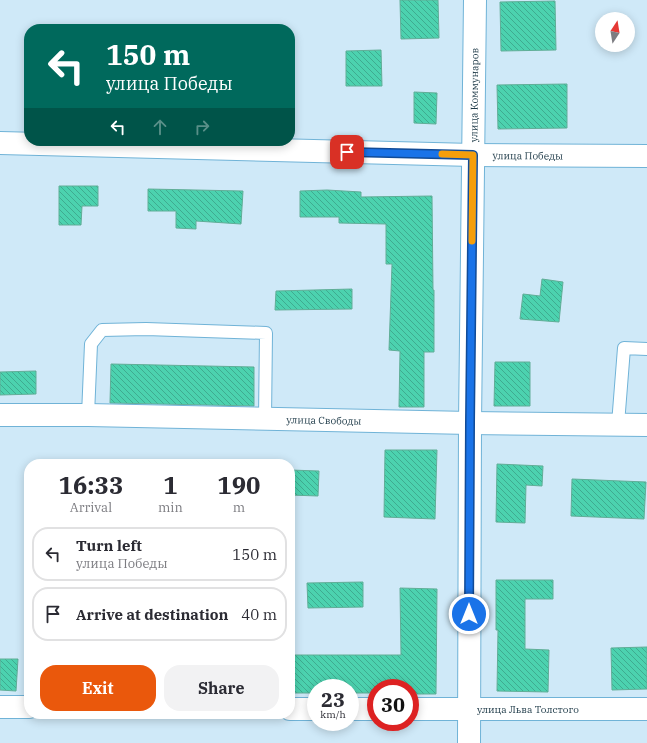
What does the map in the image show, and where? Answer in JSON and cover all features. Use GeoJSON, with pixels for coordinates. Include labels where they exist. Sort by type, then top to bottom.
{"type":"FeatureCollection","features":[{"type":"Feature","properties":{"kind":"street","name":"улица Коммунаров"},"geometry":{"type":"LineString","coordinates":[[468,743],[475,0]]}},
{"type":"Feature","properties":{"kind":"street","name":"улица Победы"},"geometry":{"type":"LineString","coordinates":[[0,143],[24,144]]}},
{"type":"Feature","properties":{"kind":"street","name":"улица Победы"},"geometry":{"type":"LineString","coordinates":[[118,146],[473,155],[647,156]]}},
{"type":"Feature","properties":{"kind":"street","name":"улица Свободы"},"geometry":{"type":"LineString","coordinates":[[0,415],[88,415],[647,425]]}},
{"type":"Feature","properties":{"kind":"street"},"geometry":{"type":"LineString","coordinates":[[0,707],[24,707]]}},
{"type":"Feature","properties":{"kind":"street"},"geometry":{"type":"LineString","coordinates":[[295,708],[307,709]]}},
{"type":"Feature","properties":{"kind":"street","name":"улица Льва Толстого"},"geometry":{"type":"LineString","coordinates":[[419,709],[647,710]]}},
{"type":"Feature","properties":{"kind":"lane"},"geometry":{"type":"LineString","coordinates":[[88,415],[91,344],[102,330],[146,329],[266,333],[265,419]]}},
{"type":"Feature","properties":{"kind":"lane"},"geometry":{"type":"LineString","coordinates":[[618,424],[624,348],[647,349]]}},
{"type":"Feature","properties":{"kind":"building"},"geometry":{"type":"Polygon","coordinates":[[[400,0],[438,0],[439,38],[401,39],[400,0]]]}},
{"type":"Feature","properties":{"kind":"building"},"geometry":{"type":"Polygon","coordinates":[[[555,1],[556,50],[501,51],[500,2],[555,1]]]}},
{"type":"Feature","properties":{"kind":"building"},"geometry":{"type":"Polygon","coordinates":[[[381,50],[382,86],[346,86],[346,51],[381,50]]]}},
{"type":"Feature","properties":{"kind":"building"},"geometry":{"type":"Polygon","coordinates":[[[567,84],[567,128],[498,129],[497,85],[567,84]]]}},
{"type":"Feature","properties":{"kind":"building"},"geometry":{"type":"Polygon","coordinates":[[[414,92],[437,93],[436,124],[414,123],[414,92]]]}},
{"type":"Feature","properties":{"kind":"building"},"geometry":{"type":"Polygon","coordinates":[[[59,186],[98,186],[98,206],[82,206],[81,225],[59,225],[59,186]]]}},
{"type":"Feature","properties":{"kind":"building"},"geometry":{"type":"Polygon","coordinates":[[[148,189],[243,191],[241,224],[196,221],[196,229],[176,228],[176,211],[148,211],[148,189]]]}},
{"type":"Feature","properties":{"kind":"building"},"geometry":{"type":"Polygon","coordinates":[[[327,190],[361,192],[361,197],[432,196],[434,352],[424,352],[424,407],[399,407],[400,351],[389,350],[392,264],[386,264],[386,224],[339,223],[339,217],[300,217],[300,191],[327,190]]]}},
{"type":"Feature","properties":{"kind":"building"},"geometry":{"type":"Polygon","coordinates":[[[542,279],[563,282],[559,322],[520,319],[523,294],[540,296],[542,279]]]}},
{"type":"Feature","properties":{"kind":"building"},"geometry":{"type":"Polygon","coordinates":[[[352,289],[352,309],[275,310],[276,291],[352,289]]]}},
{"type":"Feature","properties":{"kind":"building"},"geometry":{"type":"Polygon","coordinates":[[[495,362],[530,362],[530,406],[494,406],[495,362]]]}},
{"type":"Feature","properties":{"kind":"building"},"geometry":{"type":"Polygon","coordinates":[[[111,364],[254,367],[254,406],[110,403],[111,364]]]}},
{"type":"Feature","properties":{"kind":"building"},"geometry":{"type":"Polygon","coordinates":[[[36,371],[36,394],[0,395],[0,372],[36,371]]]}},
{"type":"Feature","properties":{"kind":"building"},"geometry":{"type":"Polygon","coordinates":[[[385,450],[437,450],[435,519],[384,517],[385,450]]]}},
{"type":"Feature","properties":{"kind":"building"},"geometry":{"type":"Polygon","coordinates":[[[497,464],[543,466],[542,486],[526,485],[525,523],[496,522],[497,464]]]}},
{"type":"Feature","properties":{"kind":"building"},"geometry":{"type":"Polygon","coordinates":[[[295,470],[319,471],[318,496],[295,495],[295,470]]]}},
{"type":"Feature","properties":{"kind":"building"},"geometry":{"type":"Polygon","coordinates":[[[572,479],[646,482],[644,519],[571,516],[572,479]]]}},
{"type":"Feature","properties":{"kind":"building"},"geometry":{"type":"Polygon","coordinates":[[[496,580],[553,580],[553,599],[525,599],[525,649],[549,650],[548,692],[497,691],[498,630],[496,630],[496,580]]]}},
{"type":"Feature","properties":{"kind":"building"},"geometry":{"type":"Polygon","coordinates":[[[363,582],[363,607],[308,608],[307,583],[363,582]]]}},
{"type":"Feature","properties":{"kind":"building"},"geometry":{"type":"Polygon","coordinates":[[[400,588],[437,589],[436,694],[419,694],[419,679],[367,679],[367,693],[359,693],[359,679],[307,679],[307,693],[295,693],[295,655],[401,655],[400,588]]]}},
{"type":"Feature","properties":{"kind":"building"},"geometry":{"type":"Polygon","coordinates":[[[647,647],[647,689],[612,690],[611,648],[647,647]]]}},
{"type":"Feature","properties":{"kind":"building"},"geometry":{"type":"Polygon","coordinates":[[[0,659],[18,659],[16,691],[0,690],[0,659]]]}},
{"type":"Feature","properties":{"kind":"slow traffic"},"geometry":{"type":"LineString","coordinates":[[442,154],[473,155],[472,241]]}},
{"type":"Feature","properties":{"kind":"route"},"geometry":{"type":"LineString","coordinates":[[347,152],[473,155],[469,614]]}}]}
